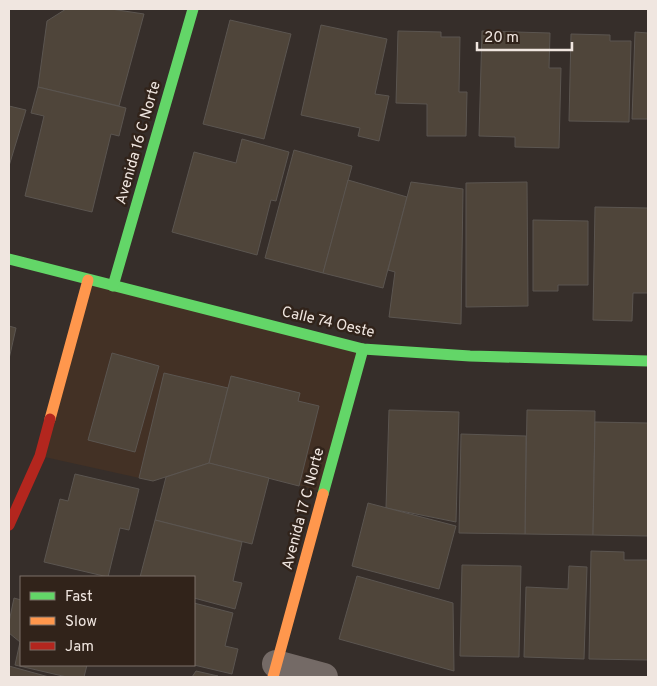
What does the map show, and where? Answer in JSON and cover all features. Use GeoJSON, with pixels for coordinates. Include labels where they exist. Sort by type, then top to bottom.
{"type":"FeatureCollection","features":[{"type":"Feature","properties":{"kind":"street","name":"Avenida 16 C Norte"},"geometry":{"type":"LineString","coordinates":[[113,286],[193,9]]}},
{"type":"Feature","properties":{"kind":"street","name":"Calle 74 Oeste"},"geometry":{"type":"LineString","coordinates":[[9,259],[363,349],[470,356],[648,361]]}},
{"type":"Feature","properties":{"kind":"street"},"geometry":{"type":"LineString","coordinates":[[9,525],[40,456],[88,280]]}},
{"type":"Feature","properties":{"kind":"street","name":"Avenida 17 C Norte"},"geometry":{"type":"LineString","coordinates":[[275,671],[363,349]]}},
{"type":"Feature","properties":{"kind":"street"},"geometry":{"type":"LineString","coordinates":[[275,671],[324,677]]}},
{"type":"Feature","properties":{"kind":"shaded area"},"geometry":{"type":"Polygon","coordinates":[[[88,280],[363,349],[324,492],[209,463],[153,481],[40,456],[88,280]]]}},
{"type":"Feature","properties":{"kind":"building"},"geometry":{"type":"Polygon","coordinates":[[[66,9],[111,9],[144,14],[119,106],[38,87],[47,21],[66,9]]]}},
{"type":"Feature","properties":{"kind":"building"},"geometry":{"type":"Polygon","coordinates":[[[230,20],[291,34],[264,139],[203,124],[230,20]]]}},
{"type":"Feature","properties":{"kind":"building"},"geometry":{"type":"Polygon","coordinates":[[[321,25],[387,39],[375,94],[389,96],[379,141],[358,136],[360,128],[301,115],[321,25]]]}},
{"type":"Feature","properties":{"kind":"building"},"geometry":{"type":"Polygon","coordinates":[[[398,31],[441,32],[441,37],[460,37],[459,92],[467,92],[466,136],[427,136],[427,104],[396,103],[398,31]]]}},
{"type":"Feature","properties":{"kind":"building"},"geometry":{"type":"Polygon","coordinates":[[[482,31],[550,33],[549,68],[561,68],[559,148],[515,147],[515,137],[479,136],[482,31]]]}},
{"type":"Feature","properties":{"kind":"building"},"geometry":{"type":"Polygon","coordinates":[[[635,32],[648,33],[648,119],[632,119],[635,32]]]}},
{"type":"Feature","properties":{"kind":"building"},"geometry":{"type":"Polygon","coordinates":[[[571,34],[610,35],[610,41],[631,41],[629,122],[569,121],[571,34]]]}},
{"type":"Feature","properties":{"kind":"building"},"geometry":{"type":"Polygon","coordinates":[[[38,87],[126,108],[119,136],[111,134],[92,212],[25,196],[44,116],[31,113],[38,87]]]}},
{"type":"Feature","properties":{"kind":"building"},"geometry":{"type":"Polygon","coordinates":[[[9,106],[26,110],[9,166],[9,106]]]}},
{"type":"Feature","properties":{"kind":"building"},"geometry":{"type":"Polygon","coordinates":[[[242,139],[289,152],[276,201],[271,200],[257,255],[172,232],[194,152],[236,163],[242,139]]]}},
{"type":"Feature","properties":{"kind":"building"},"geometry":{"type":"Polygon","coordinates":[[[294,150],[352,166],[323,273],[265,258],[294,150]]]}},
{"type":"Feature","properties":{"kind":"building"},"geometry":{"type":"Polygon","coordinates":[[[348,180],[407,197],[383,288],[323,273],[348,180]]]}},
{"type":"Feature","properties":{"kind":"building"},"geometry":{"type":"Polygon","coordinates":[[[411,182],[463,189],[461,324],[389,317],[395,272],[388,270],[411,182]]]}},
{"type":"Feature","properties":{"kind":"building"},"geometry":{"type":"Polygon","coordinates":[[[527,182],[528,306],[466,307],[466,183],[527,182]]]}},
{"type":"Feature","properties":{"kind":"building"},"geometry":{"type":"Polygon","coordinates":[[[595,207],[648,208],[648,293],[633,293],[632,321],[593,320],[595,207]]]}},
{"type":"Feature","properties":{"kind":"building"},"geometry":{"type":"Polygon","coordinates":[[[533,220],[588,221],[588,285],[558,285],[558,291],[533,291],[533,220]]]}},
{"type":"Feature","properties":{"kind":"building"},"geometry":{"type":"Polygon","coordinates":[[[9,326],[16,328],[9,359],[9,326]]]}},
{"type":"Feature","properties":{"kind":"building"},"geometry":{"type":"Polygon","coordinates":[[[112,353],[159,366],[135,452],[88,440],[112,353]]]}},
{"type":"Feature","properties":{"kind":"building"},"geometry":{"type":"Polygon","coordinates":[[[164,373],[228,388],[209,463],[153,481],[139,478],[164,373]]]}},
{"type":"Feature","properties":{"kind":"building"},"geometry":{"type":"Polygon","coordinates":[[[231,376],[300,393],[298,401],[319,406],[299,486],[209,463],[231,376]]]}},
{"type":"Feature","properties":{"kind":"building"},"geometry":{"type":"Polygon","coordinates":[[[389,410],[459,412],[456,522],[386,508],[389,410]]]}},
{"type":"Feature","properties":{"kind":"building"},"geometry":{"type":"Polygon","coordinates":[[[527,410],[595,411],[593,535],[525,534],[527,410]]]}},
{"type":"Feature","properties":{"kind":"building"},"geometry":{"type":"Polygon","coordinates":[[[595,422],[648,423],[648,536],[593,535],[595,422]]]}},
{"type":"Feature","properties":{"kind":"building"},"geometry":{"type":"Polygon","coordinates":[[[461,434],[526,436],[525,534],[459,533],[461,434]]]}},
{"type":"Feature","properties":{"kind":"building"},"geometry":{"type":"Polygon","coordinates":[[[209,463],[269,478],[252,544],[155,520],[166,477],[209,463]]]}},
{"type":"Feature","properties":{"kind":"building"},"geometry":{"type":"Polygon","coordinates":[[[75,474],[139,489],[129,530],[120,528],[108,576],[44,562],[60,499],[68,501],[75,474]]]}},
{"type":"Feature","properties":{"kind":"building"},"geometry":{"type":"Polygon","coordinates":[[[368,503],[456,526],[439,589],[352,566],[368,503]]]}},
{"type":"Feature","properties":{"kind":"building"},"geometry":{"type":"Polygon","coordinates":[[[155,520],[242,542],[233,581],[242,583],[235,609],[195,598],[195,576],[140,576],[155,520]]]}},
{"type":"Feature","properties":{"kind":"building"},"geometry":{"type":"Polygon","coordinates":[[[591,551],[624,552],[624,560],[648,560],[648,660],[589,659],[591,551]]]}},
{"type":"Feature","properties":{"kind":"building"},"geometry":{"type":"Polygon","coordinates":[[[462,565],[521,566],[519,657],[460,656],[462,565]]]}},
{"type":"Feature","properties":{"kind":"building"},"geometry":{"type":"Polygon","coordinates":[[[569,566],[587,567],[584,659],[524,657],[526,587],[568,589],[569,566]]]}},
{"type":"Feature","properties":{"kind":"building"},"geometry":{"type":"Polygon","coordinates":[[[357,576],[453,603],[454,671],[339,639],[357,576]]]}},
{"type":"Feature","properties":{"kind":"building"},"geometry":{"type":"Polygon","coordinates":[[[14,598],[20,600],[20,642],[9,633],[9,622],[14,598]]]}},
{"type":"Feature","properties":{"kind":"building"},"geometry":{"type":"Polygon","coordinates":[[[195,603],[233,613],[225,646],[238,649],[232,674],[195,665],[195,603]]]}},
{"type":"Feature","properties":{"kind":"building"},"geometry":{"type":"Polygon","coordinates":[[[20,642],[20,666],[87,666],[84,677],[67,677],[15,665],[20,642]]]}},
{"type":"Feature","properties":{"kind":"building"},"geometry":{"type":"Polygon","coordinates":[[[9,666],[49,677],[9,677],[9,666]]]}},
{"type":"Feature","properties":{"kind":"building"},"geometry":{"type":"Polygon","coordinates":[[[196,671],[218,676],[192,677],[196,671]]]}},
{"type":"Feature","properties":{"kind":"traffic: fast"},"geometry":{"type":"LineString","coordinates":[[113,286],[193,9]]}},
{"type":"Feature","properties":{"kind":"traffic: fast"},"geometry":{"type":"LineString","coordinates":[[9,259],[363,349],[470,356],[648,361]]}},
{"type":"Feature","properties":{"kind":"traffic: fast"},"geometry":{"type":"LineString","coordinates":[[323,494],[363,349]]}},
{"type":"Feature","properties":{"kind":"traffic: slow"},"geometry":{"type":"LineString","coordinates":[[50,419],[88,280]]}},
{"type":"Feature","properties":{"kind":"traffic: slow"},"geometry":{"type":"LineString","coordinates":[[273,677],[323,494]]}},
{"type":"Feature","properties":{"kind":"traffic: jam"},"geometry":{"type":"LineString","coordinates":[[9,525],[40,456],[50,419]]}}]}
